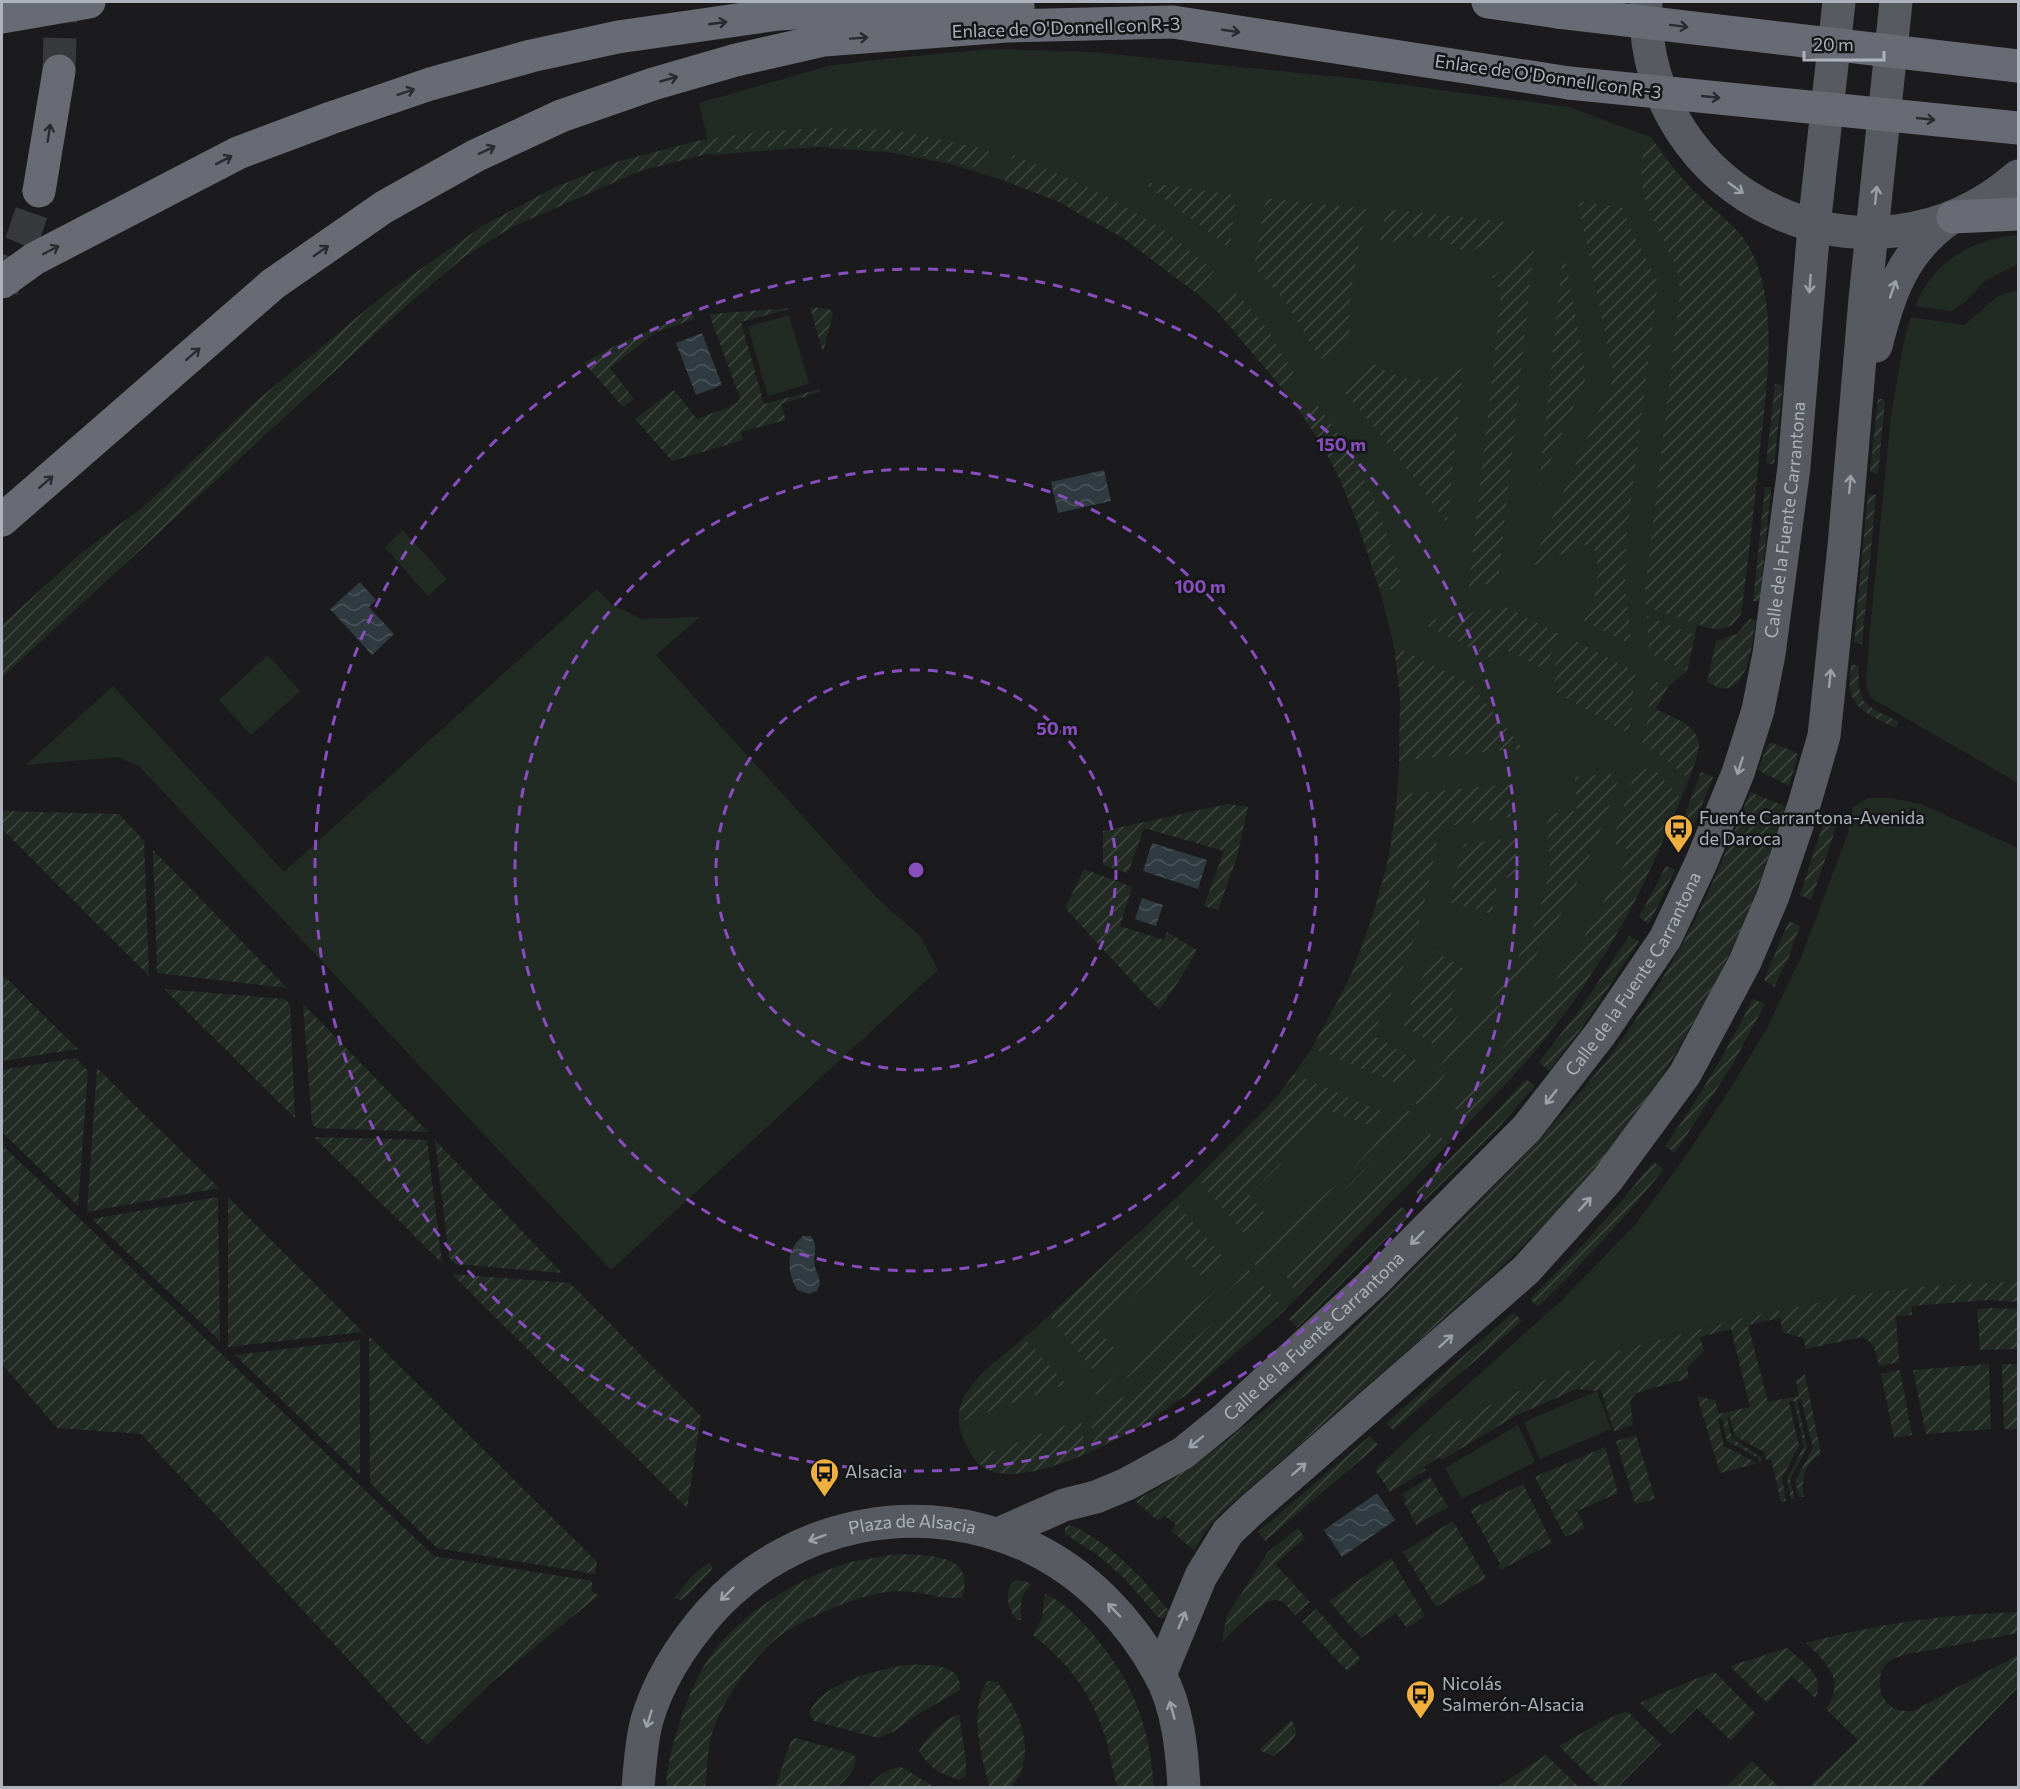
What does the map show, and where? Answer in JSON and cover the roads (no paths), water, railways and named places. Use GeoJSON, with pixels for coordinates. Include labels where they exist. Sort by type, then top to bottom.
{"type":"FeatureCollection","features":[{"type":"Feature","properties":{"kind":"highway"},"geometry":{"type":"LineString","coordinates":[[2,17],[89,2]]}},
{"type":"Feature","properties":{"kind":"highway"},"geometry":{"type":"LineString","coordinates":[[1488,2],[2019,66]]}},
{"type":"Feature","properties":{"kind":"highway"},"geometry":{"type":"LineString","coordinates":[[2,282],[34,259],[238,153],[430,84],[531,56],[618,37],[779,14],[920,6],[1021,6],[1173,22]]}},
{"type":"Feature","properties":{"kind":"highway","name":"Enlace de O'Donnell con R-3"},"geometry":{"type":"LineString","coordinates":[[2,520],[273,284],[384,207],[475,156],[561,116],[653,84],[736,60],[824,40],[1007,26],[1173,22],[1569,83],[2019,128]]}},
{"type":"Feature","properties":{"kind":"highway"},"geometry":{"type":"LineString","coordinates":[[39,191],[59,71]]}},
{"type":"Feature","properties":{"kind":"highway"},"geometry":{"type":"LineString","coordinates":[[1953,217],[2019,214]]}},
{"type":"Feature","properties":{"kind":"main road"},"geometry":{"type":"LineString","coordinates":[[1646,2],[1650,48],[1657,80],[1670,111],[1694,148],[1724,180],[1742,193],[1780,214],[1814,226],[1844,232],[1911,229],[1953,217]]}},
{"type":"Feature","properties":{"kind":"main road","name":"Calle de la Fuente Carrantona"},"geometry":{"type":"LineString","coordinates":[[998,1534],[1064,1505],[1096,1497],[1127,1484],[1183,1453],[1226,1418],[1375,1281],[1527,1128],[1601,1033],[1665,939],[1701,863],[1738,773],[1760,699],[1769,654],[1794,467],[1814,226],[1839,2]]}},
{"type":"Feature","properties":{"kind":"main road"},"geometry":{"type":"LineString","coordinates":[[1160,1675],[1201,1576],[1228,1532],[1526,1270],[1608,1180],[1685,1074],[1746,962],[1773,896],[1804,805],[1824,736],[1896,2]]}},
{"type":"Feature","properties":{"kind":"main road"},"geometry":{"type":"LineString","coordinates":[[1853,447],[1881,326],[1897,279],[1908,261],[1934,230],[1953,217],[1992,197],[2019,176]]}},
{"type":"Feature","properties":{"kind":"main road","name":"Plaza de Alsacia"},"geometry":{"type":"LineString","coordinates":[[638,1788],[642,1746],[648,1719],[672,1661],[702,1621],[730,1590],[773,1558],[832,1532],[861,1526],[912,1521],[963,1525],[998,1534],[1033,1549],[1093,1589],[1127,1624],[1160,1675],[1182,1747],[1184,1788]]}},
{"type":"Feature","properties":{"kind":"water"},"geometry":{"type":"Polygon","coordinates":[[[702,333],[722,385],[696,395],[676,343],[702,333]]]}},
{"type":"Feature","properties":{"kind":"water"},"geometry":{"type":"Polygon","coordinates":[[[1104,470],[1111,501],[1058,513],[1051,482],[1104,470]]]}},
{"type":"Feature","properties":{"kind":"water"},"geometry":{"type":"Polygon","coordinates":[[[360,582],[376,600],[369,607],[394,634],[372,655],[330,609],[360,582]]]}},
{"type":"Feature","properties":{"kind":"water"},"geometry":{"type":"Polygon","coordinates":[[[1152,843],[1207,860],[1198,889],[1143,871],[1152,843]]]}},
{"type":"Feature","properties":{"kind":"water"},"geometry":{"type":"Polygon","coordinates":[[[1142,898],[1163,905],[1156,926],[1135,919],[1142,898]]]}},
{"type":"Feature","properties":{"kind":"water"},"geometry":{"type":"Polygon","coordinates":[[[803,1236],[810,1236],[815,1243],[814,1263],[820,1283],[817,1291],[809,1294],[797,1290],[790,1269],[793,1248],[803,1236]]]}},
{"type":"Feature","properties":{"kind":"water"},"geometry":{"type":"Polygon","coordinates":[[[1377,1493],[1395,1520],[1342,1557],[1324,1530],[1377,1493]]]}},
{"type":"Feature","properties":{"kind":"tunnel"},"geometry":{"type":"LineString","coordinates":[[59,71],[61,2]]}},
{"type":"Feature","properties":{"kind":"tunnel"},"geometry":{"type":"LineString","coordinates":[[2,289],[39,191]]}},
{"type":"Feature","properties":{"kind":"place","name":"Fuente Carrantona-Avenida de Daroca"},"geometry":{"type":"Point","coordinates":[1678,854]}},
{"type":"Feature","properties":{"kind":"place","name":"Alsacia"},"geometry":{"type":"Point","coordinates":[824,1498]}},
{"type":"Feature","properties":{"kind":"place","name":"Nicolás Salmerón-Alsacia"},"geometry":{"type":"Point","coordinates":[1421,1720]}}]}
